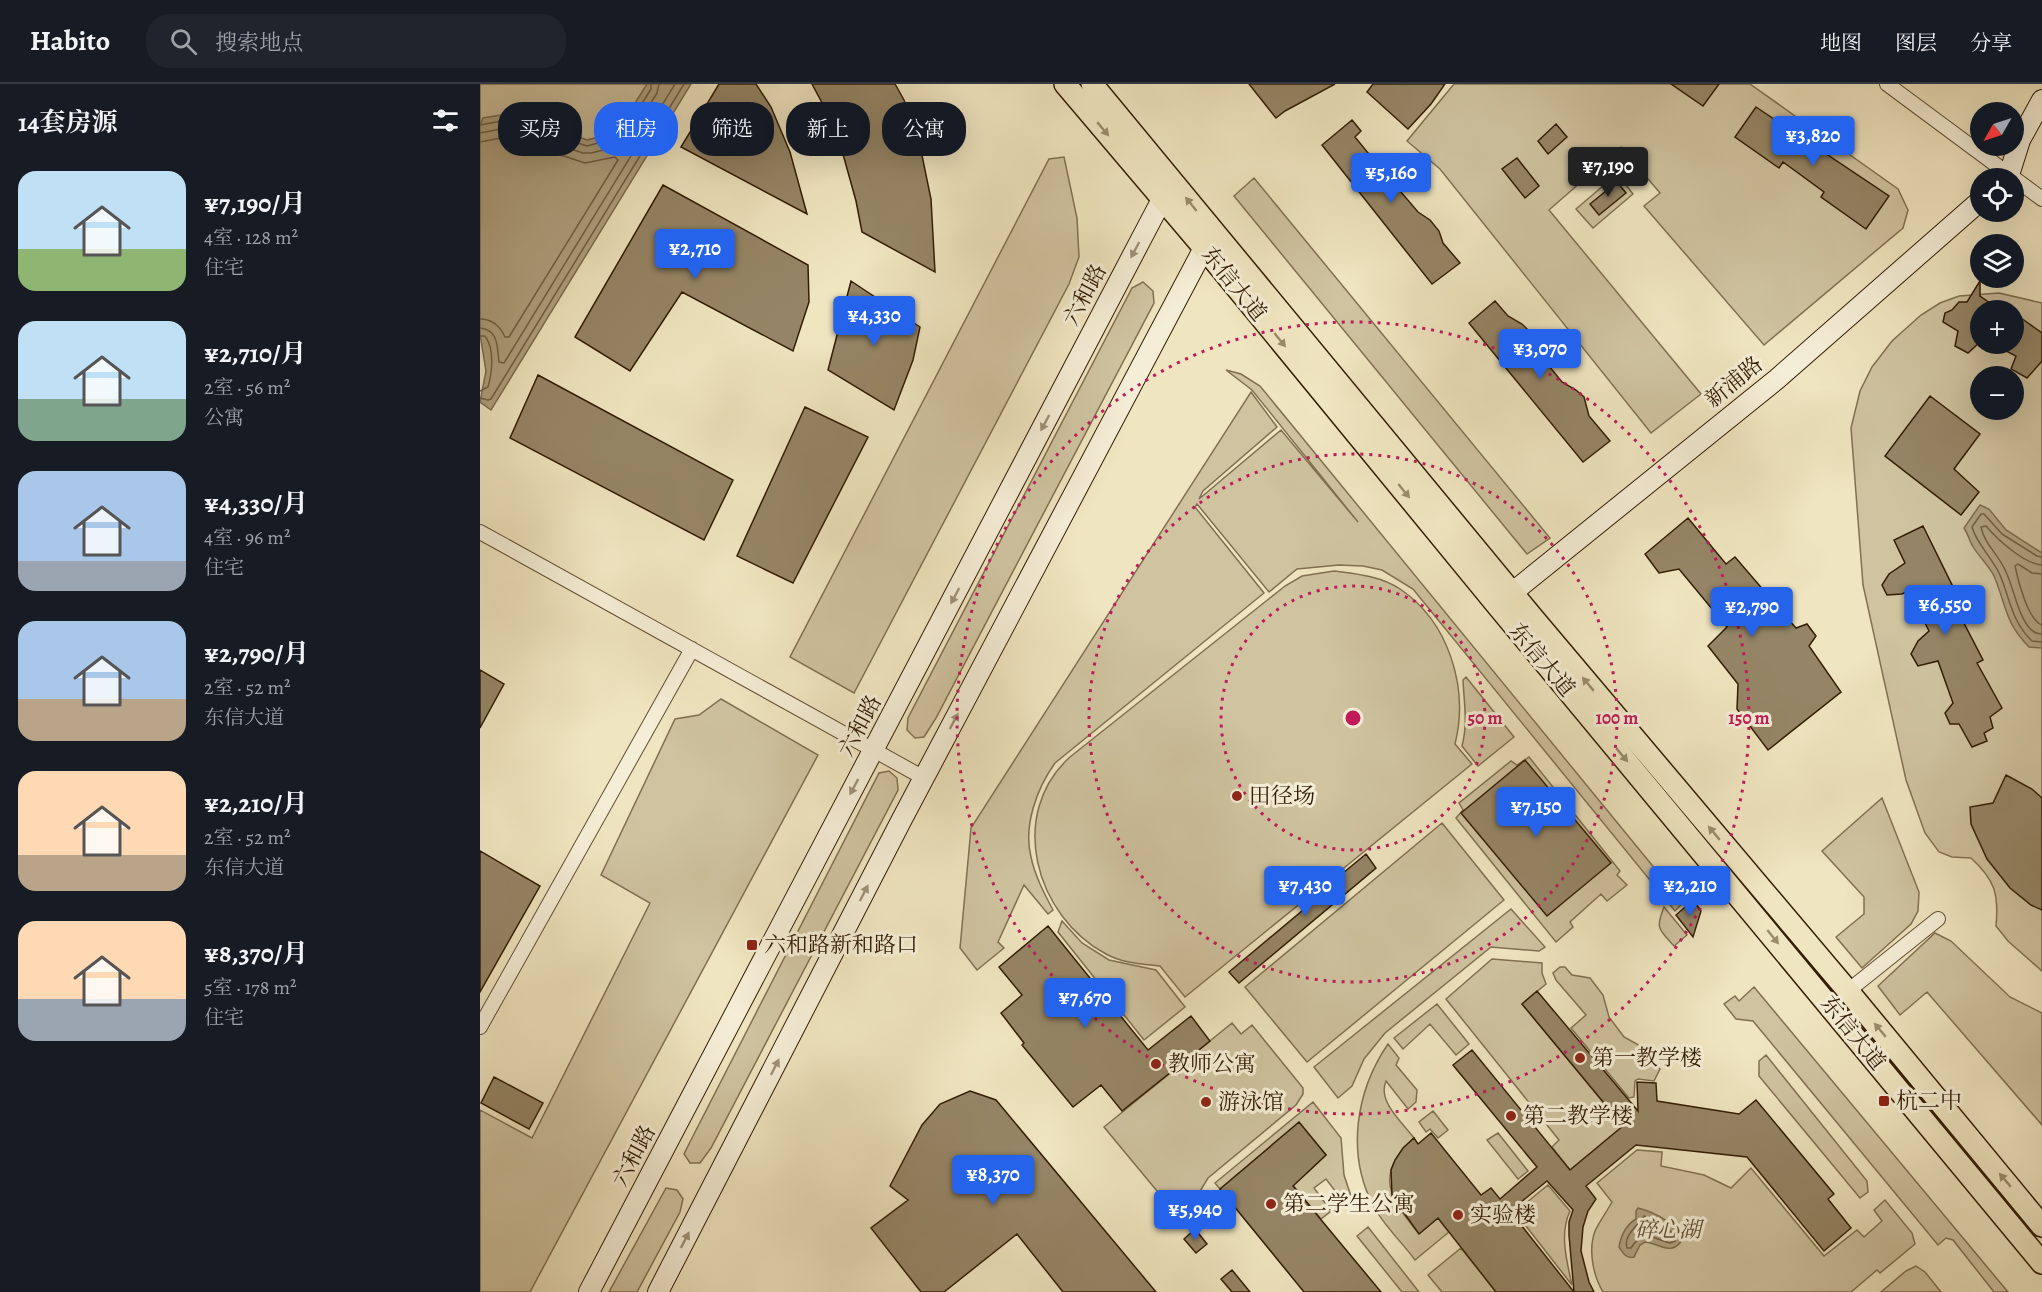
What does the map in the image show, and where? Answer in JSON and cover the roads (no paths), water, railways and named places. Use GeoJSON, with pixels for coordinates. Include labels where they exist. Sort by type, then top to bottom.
{"type":"FeatureCollection","features":[{"type":"Feature","properties":{"kind":"main road","name":"东信大道"},"geometry":{"type":"LineString","coordinates":[[1065,84],[1167,190],[1512,592],[1848,991],[2042,1226]]}},
{"type":"Feature","properties":{"kind":"main road","name":"东信大道"},"geometry":{"type":"LineString","coordinates":[[1092,84],[1167,190]]}},
{"type":"Feature","properties":{"kind":"main road"},"geometry":{"type":"LineString","coordinates":[[2010,168],[2020,140],[2042,100]]}},
{"type":"Feature","properties":{"kind":"main road","name":"六和路"},"geometry":{"type":"LineString","coordinates":[[589,1292],[1167,190]]}},
{"type":"Feature","properties":{"kind":"main road","name":"新浦路"},"geometry":{"type":"LineString","coordinates":[[1512,592],[1777,379],[1970,210]]}},
{"type":"Feature","properties":{"kind":"main road","name":"东信大道"},"geometry":{"type":"LineString","coordinates":[[1207,238],[1481,586],[2042,1263]]}},
{"type":"Feature","properties":{"kind":"main road"},"geometry":{"type":"LineString","coordinates":[[658,1292],[1207,238]]}},
{"type":"Feature","properties":{"kind":"street"},"geometry":{"type":"LineString","coordinates":[[1887,84],[1995,168]]}},
{"type":"Feature","properties":{"kind":"street"},"geometry":{"type":"LineString","coordinates":[[2024,188],[2042,199]]}},
{"type":"Feature","properties":{"kind":"street"},"geometry":{"type":"LineString","coordinates":[[480,532],[924,778]]}},
{"type":"Feature","properties":{"kind":"street"},"geometry":{"type":"LineString","coordinates":[[480,1028],[692,649]]}},
{"type":"Feature","properties":{"kind":"street"},"geometry":{"type":"LineString","coordinates":[[1848,991],[1938,919]]}},
{"type":"Feature","properties":{"kind":"water"},"geometry":{"type":"Polygon","coordinates":[[[647,84],[691,84],[678,105],[678,102],[636,102],[647,84]]]}},
{"type":"Feature","properties":{"kind":"water"},"geometry":{"type":"Polygon","coordinates":[[[498,116],[498,156],[582,156],[582,138],[594,138],[594,156],[647,156],[491,410],[480,402],[486,371],[480,334],[480,126],[483,118],[498,116]]]}},
{"type":"Feature","properties":{"kind":"water"},"geometry":{"type":"Polygon","coordinates":[[[1980,505],[1989,509],[2006,530],[2042,553],[2042,648],[2029,647],[2015,629],[1994,576],[1974,549],[1964,528],[1980,505]]]}},
{"type":"Feature","properties":{"kind":"water"},"geometry":{"type":"Polygon","coordinates":[[[1638,1208],[1664,1219],[1683,1239],[1679,1244],[1670,1248],[1645,1242],[1640,1245],[1634,1257],[1627,1256],[1619,1247],[1627,1227],[1636,1219],[1638,1208]]]}},
{"type":"Feature","properties":{"kind":"place","name":"田径场"},"geometry":{"type":"Point","coordinates":[1237,796]}},
{"type":"Feature","properties":{"kind":"place","name":"六和路新和路口"},"geometry":{"type":"Point","coordinates":[752,945]}},
{"type":"Feature","properties":{"kind":"place","name":"第一教学楼"},"geometry":{"type":"Point","coordinates":[1580,1058]}},
{"type":"Feature","properties":{"kind":"place","name":"教师公寓"},"geometry":{"type":"Point","coordinates":[1156,1064]}},
{"type":"Feature","properties":{"kind":"place","name":"杭二中"},"geometry":{"type":"Point","coordinates":[1884,1101]}},
{"type":"Feature","properties":{"kind":"place","name":"游泳馆"},"geometry":{"type":"Point","coordinates":[1206,1102]}},
{"type":"Feature","properties":{"kind":"place","name":"第二教学楼"},"geometry":{"type":"Point","coordinates":[1511,1116]}},
{"type":"Feature","properties":{"kind":"place","name":"第二学生公寓"},"geometry":{"type":"Point","coordinates":[1271,1204]}},
{"type":"Feature","properties":{"kind":"place","name":"实验楼"},"geometry":{"type":"Point","coordinates":[1458,1215]}},
{"type":"Feature","properties":{"kind":"park label","name":"碎心湖"},"geometry":{"type":"Point","coordinates":[1668,1230]}}]}
